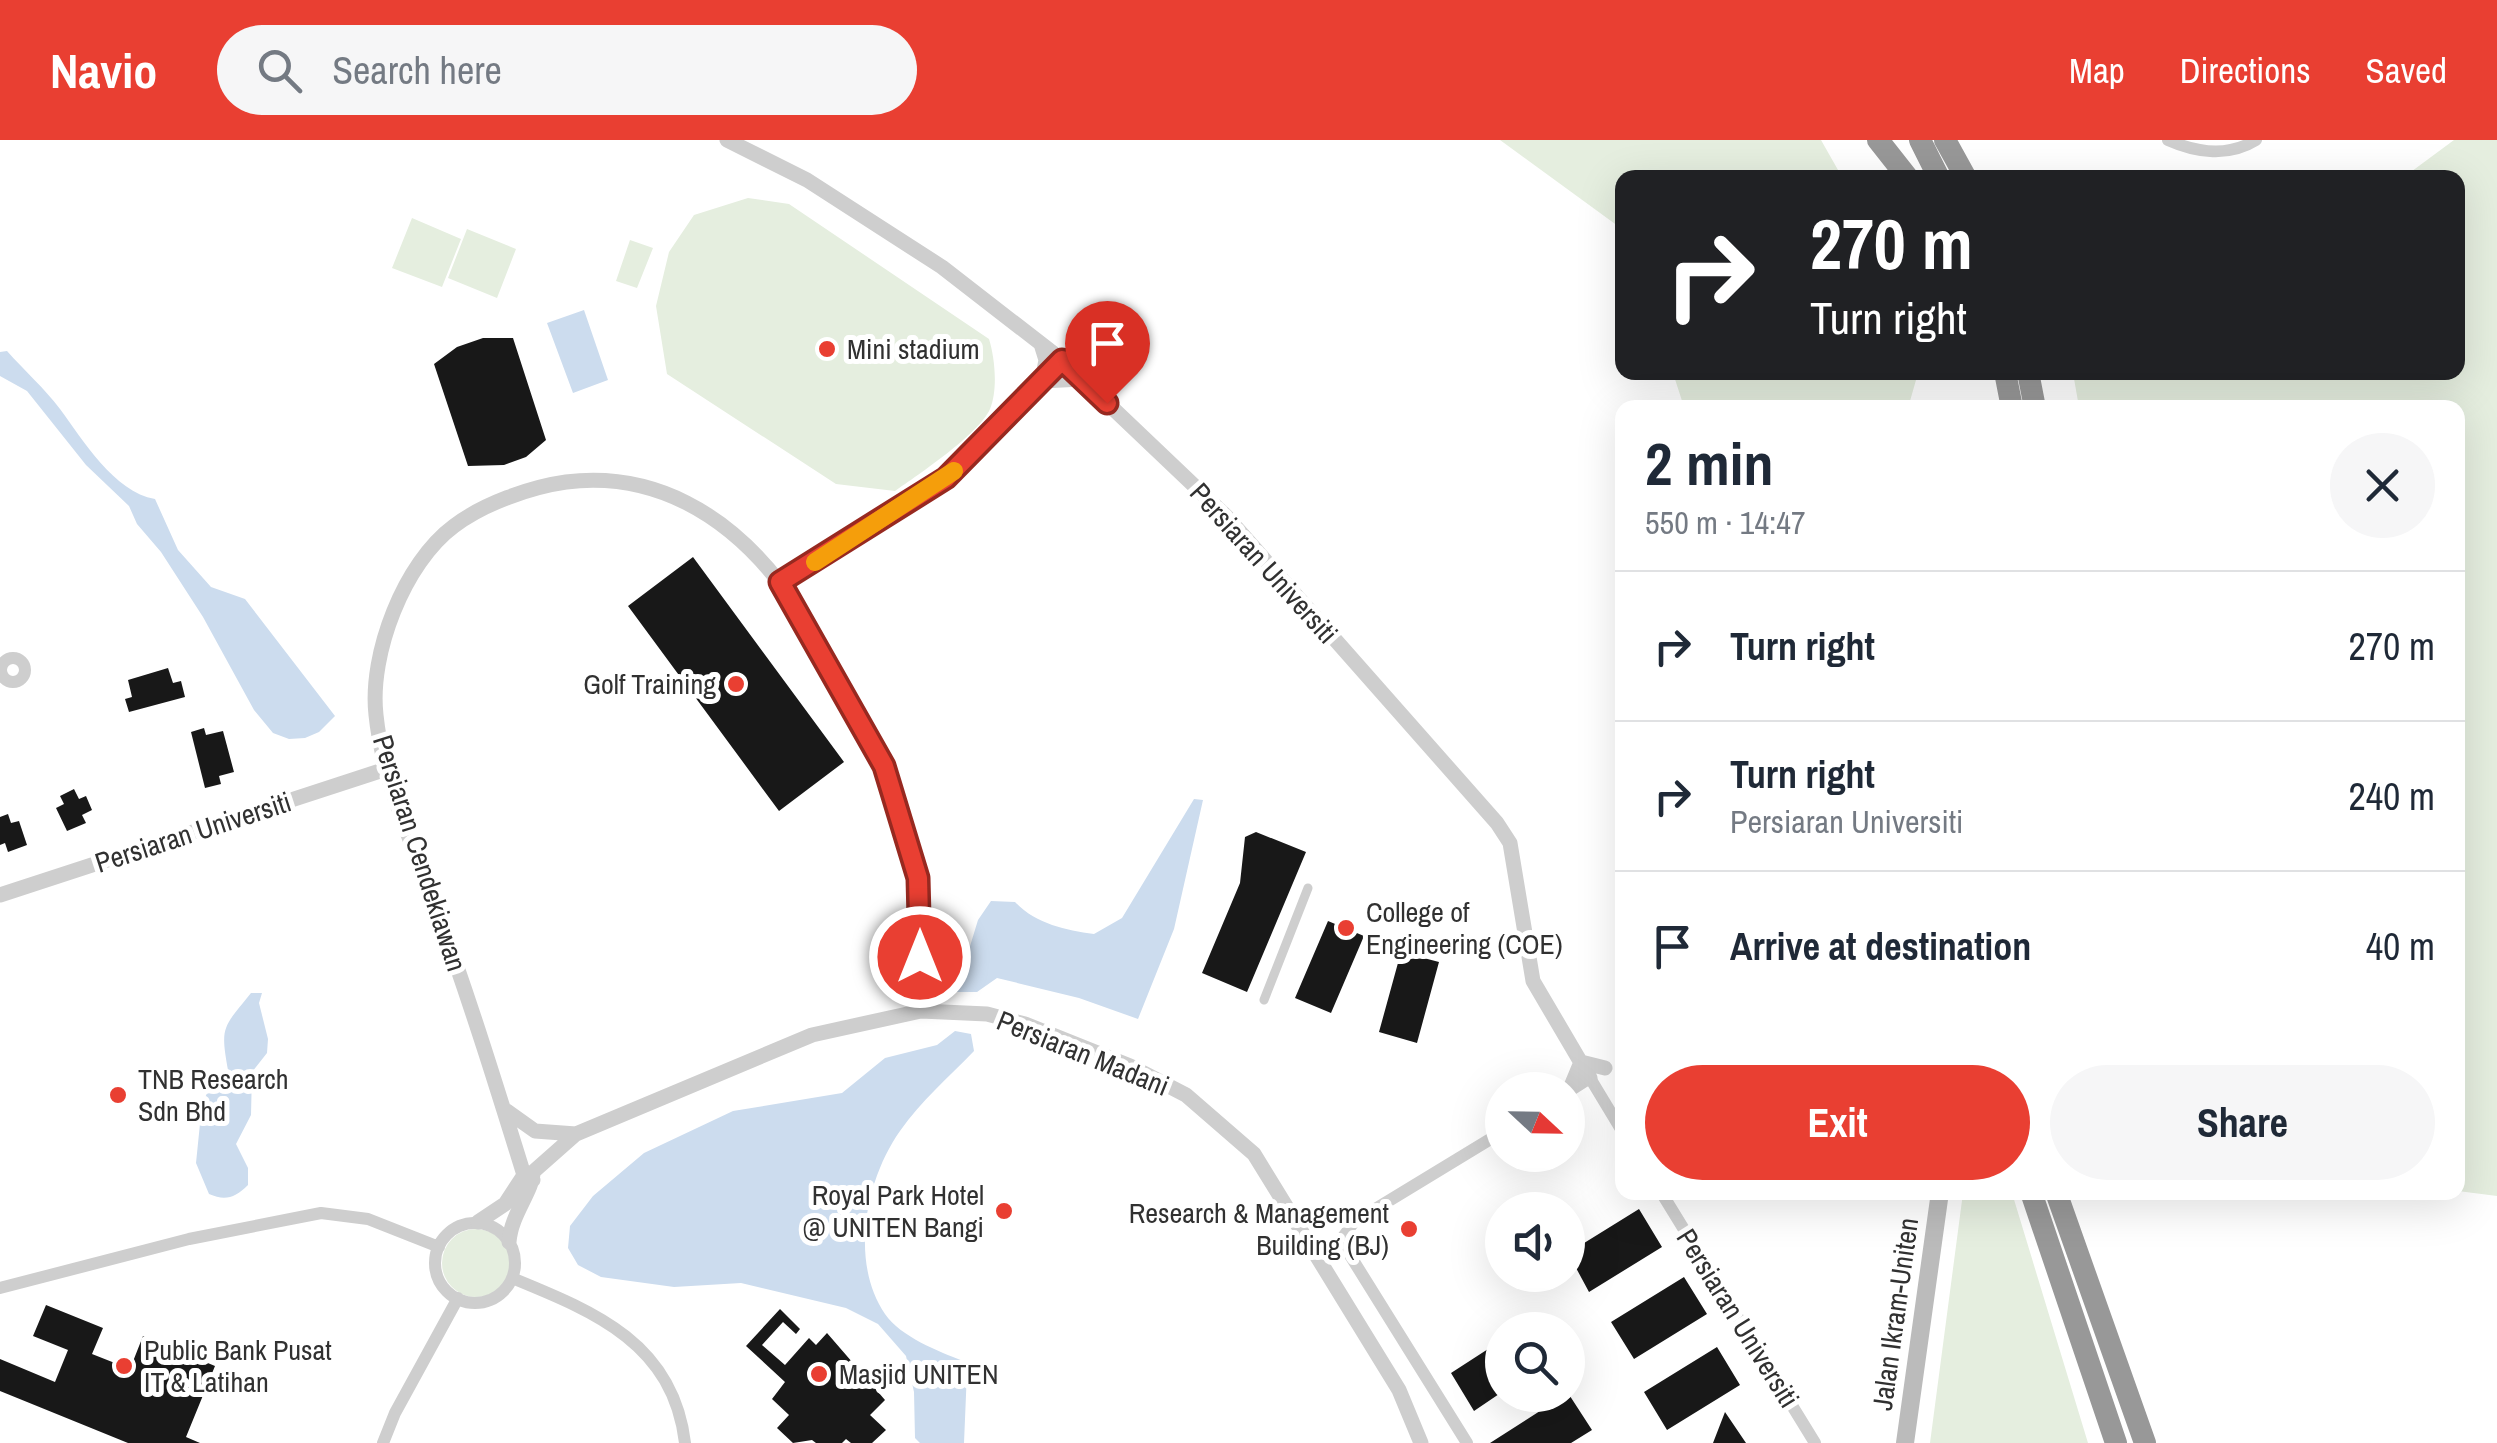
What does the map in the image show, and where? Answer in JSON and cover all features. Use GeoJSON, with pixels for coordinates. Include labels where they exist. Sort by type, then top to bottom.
{"type":"FeatureCollection","features":[{"type":"Feature","properties":{"kind":"highway"},"geometry":{"type":"LineString","coordinates":[[1878,140],[1902,170]]}},
{"type":"Feature","properties":{"kind":"highway"},"geometry":{"type":"LineString","coordinates":[[1920,140],[1934,170]]}},
{"type":"Feature","properties":{"kind":"highway"},"geometry":{"type":"LineString","coordinates":[[1945,140],[1962,170]]}},
{"type":"Feature","properties":{"kind":"highway"},"geometry":{"type":"LineString","coordinates":[[2033,1200],[2116,1443]]}},
{"type":"Feature","properties":{"kind":"highway"},"geometry":{"type":"LineString","coordinates":[[2059,1200],[2145,1443]]}},
{"type":"Feature","properties":{"kind":"highway"},"geometry":{"type":"LineString","coordinates":[[2088,1364],[2105,1443]]}},
{"type":"Feature","properties":{"kind":"main road","name":"Jalan Ikram-Uniten"},"geometry":{"type":"LineString","coordinates":[[1905,1443],[1939,1200]]}},
{"type":"Feature","properties":{"kind":"street","name":"Persiaran Universiti"},"geometry":{"type":"LineString","coordinates":[[727,140],[807,180],[912,248],[1041,344],[1226,516],[1496,822],[1510,843],[1533,981],[1615,1119]]}},
{"type":"Feature","properties":{"kind":"street"},"geometry":{"type":"LineString","coordinates":[[2168,140],[2187,148],[2224,152],[2256,140]]}},
{"type":"Feature","properties":{"kind":"street"},"geometry":{"type":"LineString","coordinates":[[1041,344],[1046,360],[1042,381]]}},
{"type":"Feature","properties":{"kind":"street"},"geometry":{"type":"LineString","coordinates":[[780,582],[946,478],[1062,360]]}},
{"type":"Feature","properties":{"kind":"street"},"geometry":{"type":"LineString","coordinates":[[1042,381],[1082,379]]}},
{"type":"Feature","properties":{"kind":"street","name":"Persiaran Cendekiawan"},"geometry":{"type":"LineString","coordinates":[[530,1176],[386,769],[375,712],[378,667],[397,603],[418,568],[453,526],[500,502],[575,481],[648,486],[698,506],[734,530],[780,582],[884,766],[918,878],[921,1011]]}},
{"type":"Feature","properties":{"kind":"street"},"geometry":{"type":"LineString","coordinates":[[381,742],[359,778],[380,788],[398,804]]}},
{"type":"Feature","properties":{"kind":"street","name":"Persiaran Universiti"},"geometry":{"type":"LineString","coordinates":[[0,895],[386,769]]}},
{"type":"Feature","properties":{"kind":"street"},"geometry":{"type":"LineString","coordinates":[[1264,1000],[1308,888]]}},
{"type":"Feature","properties":{"kind":"street","name":"Persiaran Madani"},"geometry":{"type":"LineString","coordinates":[[576,1134],[812,1035],[921,1011],[987,1014],[1025,1024],[1186,1094],[1254,1154],[1284,1197],[1399,1390],[1421,1443]]}},
{"type":"Feature","properties":{"kind":"street"},"geometry":{"type":"LineString","coordinates":[[1577,1072],[1581,1062],[1605,1068]]}},
{"type":"Feature","properties":{"kind":"street"},"geometry":{"type":"LineString","coordinates":[[1585,1081],[1590,1078]]}},
{"type":"Feature","properties":{"kind":"street"},"geometry":{"type":"LineString","coordinates":[[504,1108],[535,1130],[576,1134]]}},
{"type":"Feature","properties":{"kind":"street"},"geometry":{"type":"LineString","coordinates":[[478,1222],[500,1231],[515,1256],[512,1278],[492,1298],[479,1302],[458,1298],[443,1285],[437,1273],[439,1246],[452,1230],[478,1222],[506,1204],[576,1134]]}},
{"type":"Feature","properties":{"kind":"street"},"geometry":{"type":"LineString","coordinates":[[1467,1443],[1348,1252],[1343,1236],[1354,1222],[1485,1142]]}},
{"type":"Feature","properties":{"kind":"street"},"geometry":{"type":"LineString","coordinates":[[509,1242],[511,1223],[530,1176]]}},
{"type":"Feature","properties":{"kind":"street","name":"Persiaran Universiti"},"geometry":{"type":"LineString","coordinates":[[1665,1200],[1815,1443]]}},
{"type":"Feature","properties":{"kind":"street"},"geometry":{"type":"LineString","coordinates":[[0,1288],[189,1239],[321,1213],[368,1219],[439,1246]]}},
{"type":"Feature","properties":{"kind":"street"},"geometry":{"type":"LineString","coordinates":[[512,1278],[574,1304],[644,1348],[663,1373],[682,1414],[685,1443]]}},
{"type":"Feature","properties":{"kind":"street"},"geometry":{"type":"LineString","coordinates":[[383,1443],[458,1298]]}},
{"type":"Feature","properties":{"kind":"green space"},"geometry":{"type":"Polygon","coordinates":[[[1500,140],[1821,140],[1838,170],[1615,170],[1615,224],[1500,140]]]}},
{"type":"Feature","properties":{"kind":"green space"},"geometry":{"type":"Polygon","coordinates":[[[2454,140],[2497,140],[2497,1196],[2465,1192],[2465,400],[2078,400],[2074,380],[2465,380],[2465,170],[2413,170],[2454,140]]]}},
{"type":"Feature","properties":{"kind":"green space","name":"Mini stadium"},"geometry":{"type":"Polygon","coordinates":[[[748,198],[789,204],[989,339],[994,393],[984,419],[961,442],[895,491],[836,484],[667,374],[656,306],[669,252],[694,215],[748,198]]]}},
{"type":"Feature","properties":{"kind":"green space"},"geometry":{"type":"Polygon","coordinates":[[[412,218],[461,239],[442,287],[392,268],[412,218]]]}},
{"type":"Feature","properties":{"kind":"green space"},"geometry":{"type":"Polygon","coordinates":[[[467,229],[516,249],[497,298],[448,278],[467,229]]]}},
{"type":"Feature","properties":{"kind":"green space"},"geometry":{"type":"Polygon","coordinates":[[[630,240],[653,248],[637,288],[616,281],[630,240]]]}},
{"type":"Feature","properties":{"kind":"green space"},"geometry":{"type":"Polygon","coordinates":[[[1675,380],[1916,380],[1910,400],[1682,400],[1675,380]]]}},
{"type":"Feature","properties":{"kind":"green space"},"geometry":{"type":"Polygon","coordinates":[[[1962,1200],[2014,1200],[2088,1443],[1930,1443],[1962,1200]]]}},
{"type":"Feature","properties":{"kind":"green space"},"geometry":{"type":"Polygon","coordinates":[[[476,1229],[500,1239],[510,1263],[500,1287],[476,1297],[452,1287],[442,1263],[452,1239],[476,1229]]]}},
{"type":"Feature","properties":{"kind":"water"},"geometry":{"type":"Polygon","coordinates":[[[584,310],[608,380],[573,393],[547,323],[584,310]]]}},
{"type":"Feature","properties":{"kind":"water"},"geometry":{"type":"Polygon","coordinates":[[[7,351],[113,476],[155,499],[178,550],[211,587],[245,599],[335,716],[319,732],[289,739],[273,733],[254,710],[203,617],[161,552],[137,524],[129,506],[86,465],[27,391],[0,376],[0,352],[7,351]]]}},
{"type":"Feature","properties":{"kind":"water"},"geometry":{"type":"Polygon","coordinates":[[[1194,799],[1203,800],[1174,929],[1138,1019],[1079,998],[997,978],[977,992],[956,992],[978,920],[991,901],[1015,902],[1042,921],[1094,934],[1122,918],[1194,799]]]}},
{"type":"Feature","properties":{"kind":"water"},"geometry":{"type":"Polygon","coordinates":[[[251,993],[262,993],[259,1003],[268,1039],[267,1053],[252,1072],[251,1115],[236,1144],[248,1168],[248,1185],[225,1198],[209,1194],[196,1163],[202,1104],[209,1089],[228,1070],[226,1028],[251,993]]]}},
{"type":"Feature","properties":{"kind":"water"},"geometry":{"type":"Polygon","coordinates":[[[955,1031],[971,1034],[974,1051],[917,1109],[888,1150],[871,1196],[865,1245],[867,1270],[885,1314],[900,1330],[963,1361],[967,1371],[964,1443],[920,1443],[915,1438],[914,1392],[906,1356],[878,1324],[846,1308],[741,1283],[674,1287],[601,1277],[578,1265],[568,1248],[570,1226],[593,1196],[644,1153],[733,1111],[842,1093],[885,1058],[937,1045],[955,1031]]]}},
{"type":"Feature","properties":{"kind":"building"},"geometry":{"type":"Polygon","coordinates":[[[483,338],[513,338],[546,440],[526,457],[504,465],[468,466],[434,364],[457,347],[483,338]]]}},
{"type":"Feature","properties":{"kind":"building","name":"Golf Training"},"geometry":{"type":"Polygon","coordinates":[[[693,557],[844,762],[779,811],[628,606],[693,557]]]}},
{"type":"Feature","properties":{"kind":"building"},"geometry":{"type":"Polygon","coordinates":[[[168,668],[173,683],[181,681],[185,697],[129,712],[125,699],[132,697],[128,680],[168,668]]]}},
{"type":"Feature","properties":{"kind":"building"},"geometry":{"type":"Polygon","coordinates":[[[204,728],[206,735],[223,731],[234,772],[219,776],[221,784],[205,788],[191,732],[204,728]]]}},
{"type":"Feature","properties":{"kind":"building"},"geometry":{"type":"Polygon","coordinates":[[[74,789],[79,799],[86,796],[92,810],[82,815],[86,823],[67,831],[56,808],[64,804],[60,796],[74,789]]]}},
{"type":"Feature","properties":{"kind":"building"},"geometry":{"type":"Polygon","coordinates":[[[8,814],[11,823],[19,821],[27,845],[8,852],[5,843],[0,845],[0,817],[8,814]]]}},
{"type":"Feature","properties":{"kind":"building"},"geometry":{"type":"Polygon","coordinates":[[[1256,832],[1306,852],[1247,992],[1202,973],[1240,883],[1245,837],[1256,832]]]}},
{"type":"Feature","properties":{"kind":"building"},"geometry":{"type":"Polygon","coordinates":[[[1328,921],[1364,936],[1331,1013],[1295,998],[1328,921]]]}},
{"type":"Feature","properties":{"kind":"building"},"geometry":{"type":"Polygon","coordinates":[[[1401,952],[1439,962],[1417,1043],[1379,1032],[1401,952]]]}},
{"type":"Feature","properties":{"kind":"building"},"geometry":{"type":"Polygon","coordinates":[[[1639,1209],[1662,1247],[1589,1292],[1585,1285],[1585,1242],[1639,1209]]]}},
{"type":"Feature","properties":{"kind":"building"},"geometry":{"type":"Polygon","coordinates":[[[1684,1277],[1707,1314],[1634,1359],[1611,1322],[1684,1277]]]}},
{"type":"Feature","properties":{"kind":"building"},"geometry":{"type":"Polygon","coordinates":[[[46,1305],[103,1328],[92,1354],[130,1369],[143,1336],[215,1366],[186,1437],[200,1443],[128,1443],[0,1391],[0,1359],[55,1382],[68,1350],[33,1336],[46,1305]]]}},
{"type":"Feature","properties":{"kind":"building","name":"Masjid UNITEN"},"geometry":{"type":"Polygon","coordinates":[[[780,1309],[800,1329],[796,1334],[783,1322],[762,1345],[785,1365],[809,1338],[816,1345],[827,1333],[885,1400],[870,1415],[886,1430],[872,1443],[851,1443],[846,1439],[842,1443],[793,1443],[777,1428],[789,1415],[772,1399],[785,1382],[746,1346],[780,1309]]]}},
{"type":"Feature","properties":{"kind":"building"},"geometry":{"type":"Polygon","coordinates":[[[1717,1347],[1740,1385],[1667,1430],[1644,1392],[1717,1347]]]}},
{"type":"Feature","properties":{"kind":"building"},"geometry":{"type":"Polygon","coordinates":[[[1485,1351],[1485,1404],[1474,1411],[1451,1373],[1485,1351]]]}},
{"type":"Feature","properties":{"kind":"building"},"geometry":{"type":"Polygon","coordinates":[[[1538,1412],[1580,1412],[1592,1430],[1571,1443],[1490,1443],[1538,1412]]]}},
{"type":"Feature","properties":{"kind":"building"},"geometry":{"type":"Polygon","coordinates":[[[1725,1412],[1746,1443],[1713,1443],[1725,1412]]]}},
{"type":"Feature","properties":{"kind":"slow traffic"},"geometry":{"type":"LineString","coordinates":[[815,562],[870,530],[954,471]]}},
{"type":"Feature","properties":{"kind":"place","name":"Mini stadium"},"geometry":{"type":"Point","coordinates":[827,349]}},
{"type":"Feature","properties":{"kind":"place","name":"Golf Training"},"geometry":{"type":"Point","coordinates":[736,684]}},
{"type":"Feature","properties":{"kind":"place","name":"College of Engineering (COE)"},"geometry":{"type":"Point","coordinates":[1346,928]}},
{"type":"Feature","properties":{"kind":"place","name":"TNB Research Sdn Bhd"},"geometry":{"type":"Point","coordinates":[118,1095]}},
{"type":"Feature","properties":{"kind":"place","name":"Royal Park Hotel @ UNITEN Bangi"},"geometry":{"type":"Point","coordinates":[1004,1211]}},
{"type":"Feature","properties":{"kind":"place","name":"Research & Management Building (BJ)"},"geometry":{"type":"Point","coordinates":[1409,1229]}},
{"type":"Feature","properties":{"kind":"place","name":"Public Bank Pusat IT & Latihan"},"geometry":{"type":"Point","coordinates":[124,1366]}},
{"type":"Feature","properties":{"kind":"place","name":"Masjid UNITEN"},"geometry":{"type":"Point","coordinates":[819,1374]}},
{"type":"Feature","properties":{"kind":"route"},"geometry":{"type":"LineString","coordinates":[[920,957],[918,878],[884,766],[866,727],[780,582],[870,530],[946,478],[1062,360],[1107,403]]}}]}
